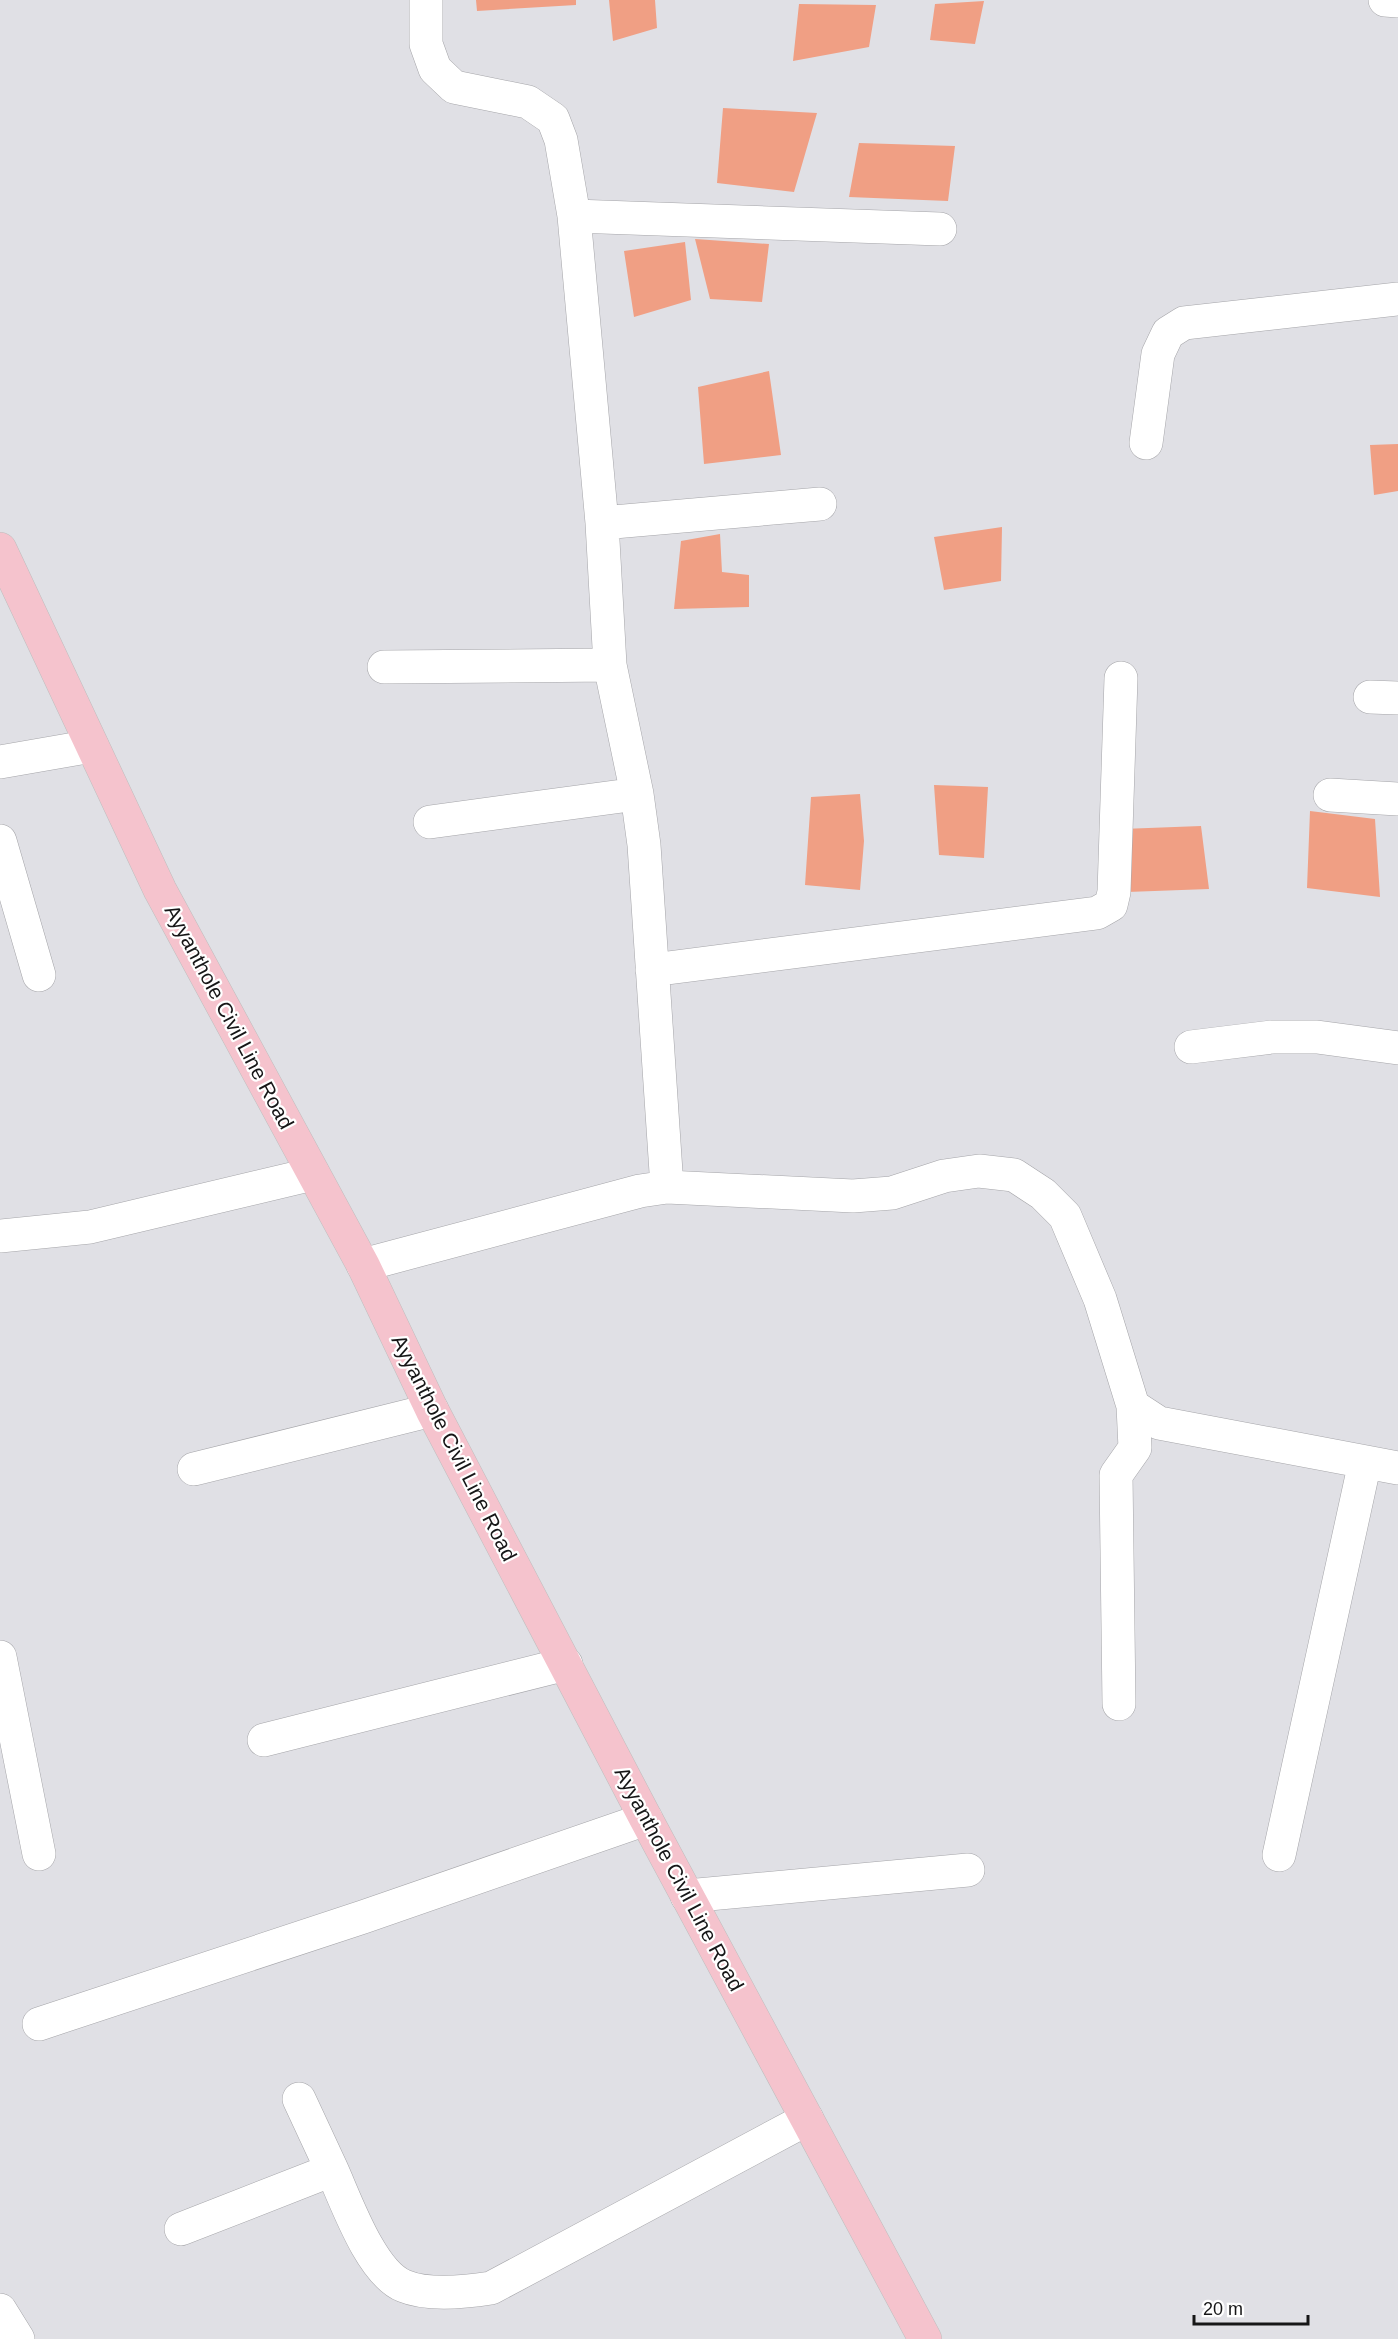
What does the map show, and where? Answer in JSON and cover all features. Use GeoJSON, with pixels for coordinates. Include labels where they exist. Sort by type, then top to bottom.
{"type":"FeatureCollection","features":[{"type":"Feature","properties":{"kind":"main road","name":"Ayyanthole Civil Line Road"},"geometry":{"type":"LineString","coordinates":[[0,549],[160,890],[363,1265],[432,1410],[646,1819],[925,2339]]}},
{"type":"Feature","properties":{"kind":"street"},"geometry":{"type":"LineString","coordinates":[[426,0],[426,44],[435,69],[454,87],[528,102],[553,119],[561,140],[574,216],[602,523],[610,665],[637,794],[644,845],[667,1187]]}},
{"type":"Feature","properties":{"kind":"street"},"geometry":{"type":"LineString","coordinates":[[1385,0],[1398,1]]}},
{"type":"Feature","properties":{"kind":"street"},"geometry":{"type":"LineString","coordinates":[[574,216],[940,229]]}},
{"type":"Feature","properties":{"kind":"street"},"geometry":{"type":"LineString","coordinates":[[1146,443],[1158,354],[1168,333],[1184,323],[1398,299]]}},
{"type":"Feature","properties":{"kind":"street"},"geometry":{"type":"LineString","coordinates":[[602,523],[820,504]]}},
{"type":"Feature","properties":{"kind":"street"},"geometry":{"type":"LineString","coordinates":[[384,667],[610,665]]}},
{"type":"Feature","properties":{"kind":"street"},"geometry":{"type":"LineString","coordinates":[[652,970],[1097,913],[1111,905],[1114,892],[1121,678]]}},
{"type":"Feature","properties":{"kind":"street"},"geometry":{"type":"LineString","coordinates":[[0,762],[92,746]]}},
{"type":"Feature","properties":{"kind":"street"},"geometry":{"type":"LineString","coordinates":[[430,822],[637,794]]}},
{"type":"Feature","properties":{"kind":"street"},"geometry":{"type":"LineString","coordinates":[[1330,795],[1398,799]]}},
{"type":"Feature","properties":{"kind":"street"},"geometry":{"type":"LineString","coordinates":[[0,841],[39,975]]}},
{"type":"Feature","properties":{"kind":"street"},"geometry":{"type":"LineString","coordinates":[[1191,1047],[1272,1037],[1317,1037],[1398,1048]]}},
{"type":"Feature","properties":{"kind":"street"},"geometry":{"type":"LineString","coordinates":[[363,1265],[640,1191],[667,1187],[853,1196],[892,1193],[944,1176],[979,1171],[1014,1175],[1043,1194],[1065,1216],[1100,1299],[1133,1406],[1135,1448],[1116,1475],[1119,1704]]}},
{"type":"Feature","properties":{"kind":"street"},"geometry":{"type":"LineString","coordinates":[[0,1236],[90,1227],[313,1174]]}},
{"type":"Feature","properties":{"kind":"street"},"geometry":{"type":"LineString","coordinates":[[1133,1406],[1159,1423],[1398,1468]]}},
{"type":"Feature","properties":{"kind":"street"},"geometry":{"type":"LineString","coordinates":[[194,1469],[432,1410]]}},
{"type":"Feature","properties":{"kind":"street"},"geometry":{"type":"LineString","coordinates":[[1279,1855],[1365,1462]]}},
{"type":"Feature","properties":{"kind":"street"},"geometry":{"type":"LineString","coordinates":[[0,1657],[39,1854]]}},
{"type":"Feature","properties":{"kind":"street"},"geometry":{"type":"LineString","coordinates":[[264,1740],[566,1664]]}},
{"type":"Feature","properties":{"kind":"street"},"geometry":{"type":"LineString","coordinates":[[39,2024],[646,1819]]}},
{"type":"Feature","properties":{"kind":"street"},"geometry":{"type":"LineString","coordinates":[[687,1896],[968,1870]]}},
{"type":"Feature","properties":{"kind":"street"},"geometry":{"type":"LineString","coordinates":[[299,2099],[362,2239],[386,2273],[403,2286],[436,2292],[462,2293],[491,2288],[807,2119]]}},
{"type":"Feature","properties":{"kind":"street"},"geometry":{"type":"LineString","coordinates":[[181,2229],[332,2170]]}},
{"type":"Feature","properties":{"kind":"street"},"geometry":{"type":"LineString","coordinates":[[0,2310],[18,2339]]}},
{"type":"Feature","properties":{"kind":"building"},"geometry":{"type":"Polygon","coordinates":[[[476,0],[576,0],[576,5],[477,11],[476,0]]]}},
{"type":"Feature","properties":{"kind":"building"},"geometry":{"type":"Polygon","coordinates":[[[609,0],[655,0],[657,28],[613,41],[609,0]]]}},
{"type":"Feature","properties":{"kind":"building"},"geometry":{"type":"Polygon","coordinates":[[[984,1],[975,44],[930,40],[935,4],[984,1]]]}},
{"type":"Feature","properties":{"kind":"building"},"geometry":{"type":"Polygon","coordinates":[[[799,4],[876,5],[869,47],[793,61],[799,4]]]}},
{"type":"Feature","properties":{"kind":"building"},"geometry":{"type":"Polygon","coordinates":[[[723,108],[817,113],[794,192],[717,183],[723,108]]]}},
{"type":"Feature","properties":{"kind":"building"},"geometry":{"type":"Polygon","coordinates":[[[859,143],[955,146],[948,201],[849,197],[859,143]]]}},
{"type":"Feature","properties":{"kind":"building"},"geometry":{"type":"Polygon","coordinates":[[[695,239],[769,244],[762,302],[710,299],[695,239]]]}},
{"type":"Feature","properties":{"kind":"building"},"geometry":{"type":"Polygon","coordinates":[[[685,242],[691,300],[634,317],[624,251],[685,242]]]}},
{"type":"Feature","properties":{"kind":"building"},"geometry":{"type":"Polygon","coordinates":[[[769,371],[781,455],[704,464],[698,387],[769,371]]]}},
{"type":"Feature","properties":{"kind":"building"},"geometry":{"type":"Polygon","coordinates":[[[1398,444],[1398,491],[1374,495],[1370,445],[1398,444]]]}},
{"type":"Feature","properties":{"kind":"building"},"geometry":{"type":"Polygon","coordinates":[[[1002,527],[1001,581],[944,590],[934,537],[1002,527]]]}},
{"type":"Feature","properties":{"kind":"building"},"geometry":{"type":"Polygon","coordinates":[[[720,534],[722,572],[749,575],[749,607],[674,609],[681,541],[720,534]]]}},
{"type":"Feature","properties":{"kind":"building"},"geometry":{"type":"Polygon","coordinates":[[[934,785],[988,787],[984,858],[939,855],[934,785]]]}},
{"type":"Feature","properties":{"kind":"building"},"geometry":{"type":"Polygon","coordinates":[[[860,794],[864,841],[860,890],[805,885],[811,797],[860,794]]]}},
{"type":"Feature","properties":{"kind":"building"},"geometry":{"type":"Polygon","coordinates":[[[1310,811],[1375,819],[1380,897],[1307,888],[1310,811]]]}},
{"type":"Feature","properties":{"kind":"building"},"geometry":{"type":"Polygon","coordinates":[[[1201,826],[1209,889],[1127,892],[1122,829],[1201,826]]]}}]}
